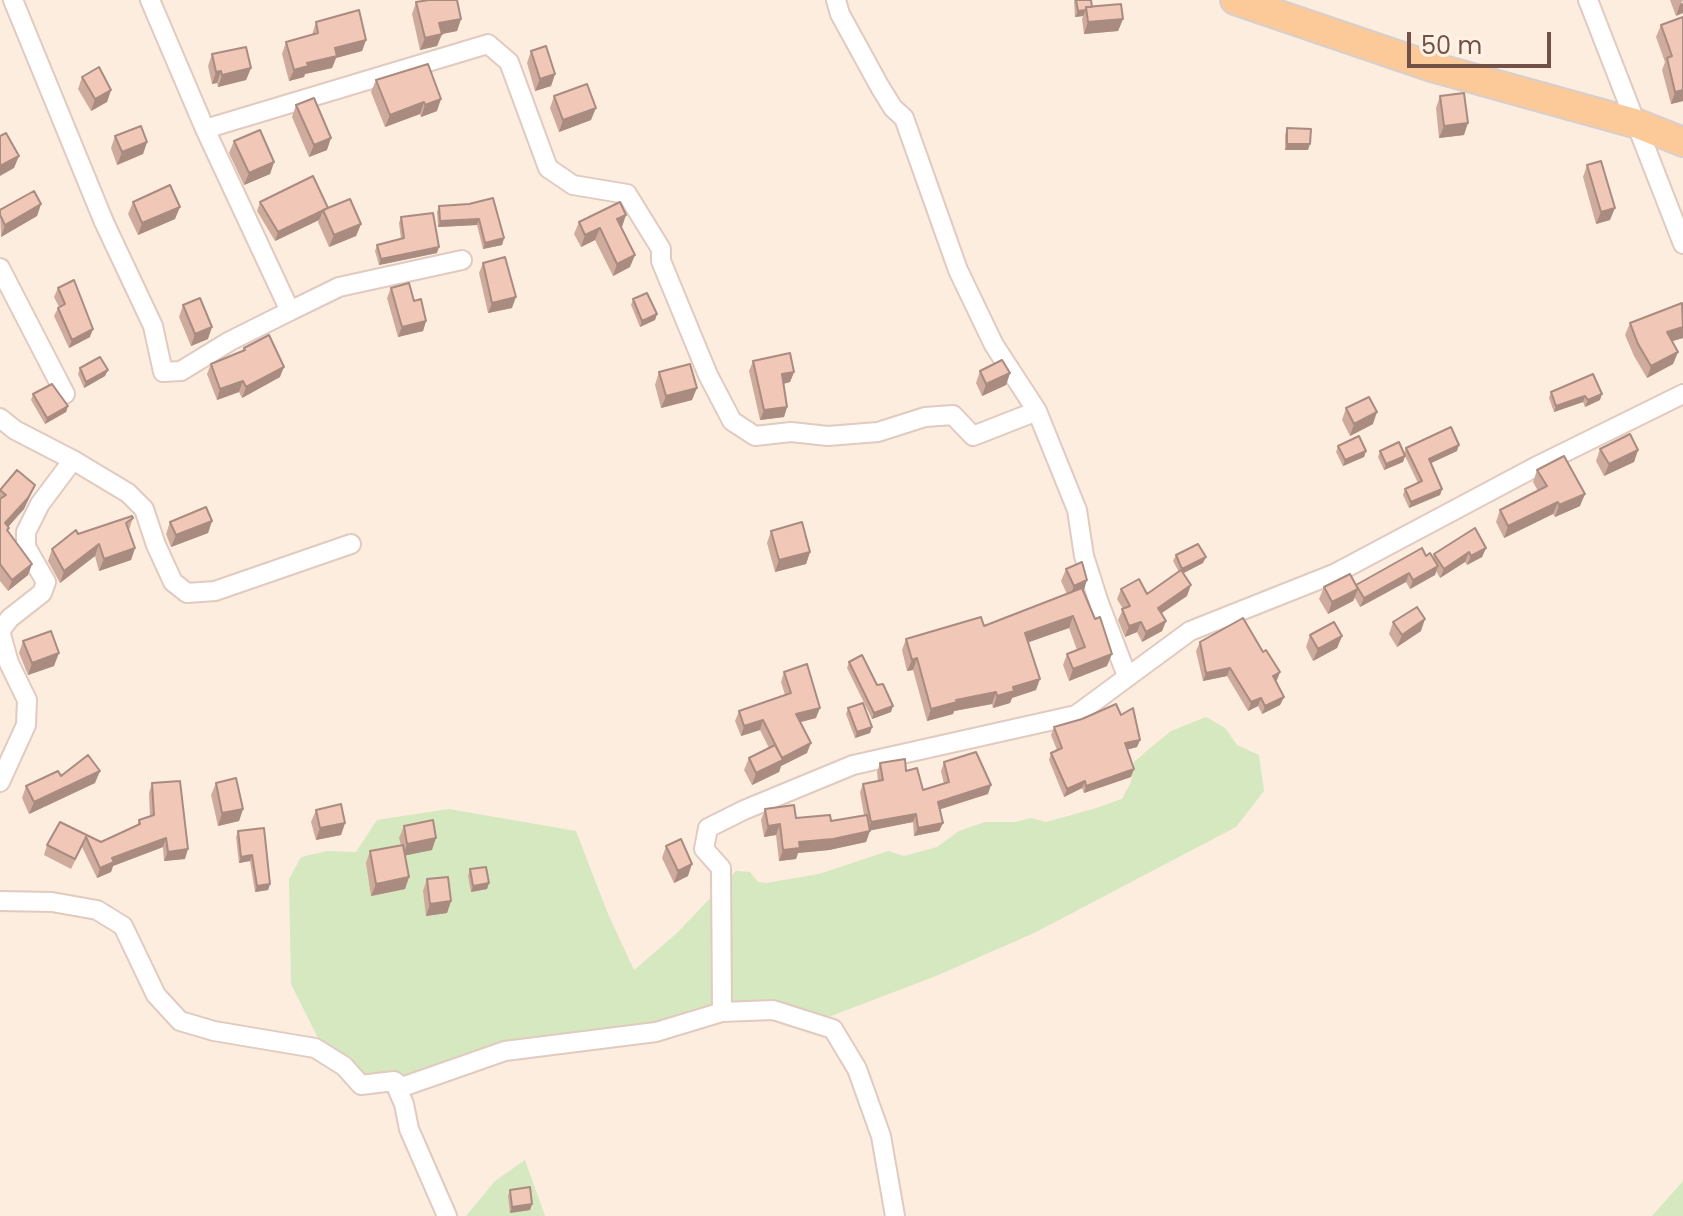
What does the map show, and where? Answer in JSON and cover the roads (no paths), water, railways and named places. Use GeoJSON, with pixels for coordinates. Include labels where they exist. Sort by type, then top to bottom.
{"type":"FeatureCollection","features":[{"type":"Feature","properties":{"kind":"main road"},"geometry":{"type":"LineString","coordinates":[[1235,0],[1432,67],[1638,124],[1683,142]]}},
{"type":"Feature","properties":{"kind":"street"},"geometry":{"type":"LineString","coordinates":[[13,0],[104,222],[153,326],[163,372],[181,371],[230,341],[339,287],[462,260]]}},
{"type":"Feature","properties":{"kind":"street"},"geometry":{"type":"LineString","coordinates":[[150,0],[205,129],[290,311]]}},
{"type":"Feature","properties":{"kind":"street"},"geometry":{"type":"LineString","coordinates":[[836,0],[840,14],[880,87],[904,118],[958,270],[994,345],[1037,411],[1077,510],[1084,556],[1127,676]]}},
{"type":"Feature","properties":{"kind":"street"},"geometry":{"type":"LineString","coordinates":[[1588,0],[1683,244]]}},
{"type":"Feature","properties":{"kind":"street"},"geometry":{"type":"LineString","coordinates":[[205,129],[488,44],[509,62],[548,168],[573,185],[627,194],[661,249],[661,261],[708,375],[732,421],[755,436],[791,432],[828,436],[878,432],[925,417],[953,415],[973,436],[1037,411]]}},
{"type":"Feature","properties":{"kind":"street"},"geometry":{"type":"LineString","coordinates":[[0,268],[65,394]]}},
{"type":"Feature","properties":{"kind":"street"},"geometry":{"type":"LineString","coordinates":[[722,1012],[721,868],[704,849],[708,828],[853,765],[1076,715],[1190,631],[1336,573],[1539,465],[1683,394]]}},
{"type":"Feature","properties":{"kind":"street"},"geometry":{"type":"LineString","coordinates":[[0,418],[15,430],[128,493],[144,509],[173,582],[187,593],[215,591],[351,544]]}},
{"type":"Feature","properties":{"kind":"street"},"geometry":{"type":"LineString","coordinates":[[0,782],[26,725],[27,700],[9,663],[0,631],[10,618],[42,593],[46,582],[26,547],[26,532],[40,504],[73,460]]}},
{"type":"Feature","properties":{"kind":"street"},"geometry":{"type":"LineString","coordinates":[[0,901],[52,902],[97,910],[123,926],[156,995],[180,1021],[214,1031],[315,1048],[344,1066],[361,1085],[394,1081],[402,1087],[505,1051],[656,1032],[722,1012],[773,1010],[833,1029],[857,1069],[881,1136],[895,1216]]}},
{"type":"Feature","properties":{"kind":"street"},"geometry":{"type":"LineString","coordinates":[[394,1081],[404,1104],[409,1129],[447,1216]]}}]}
